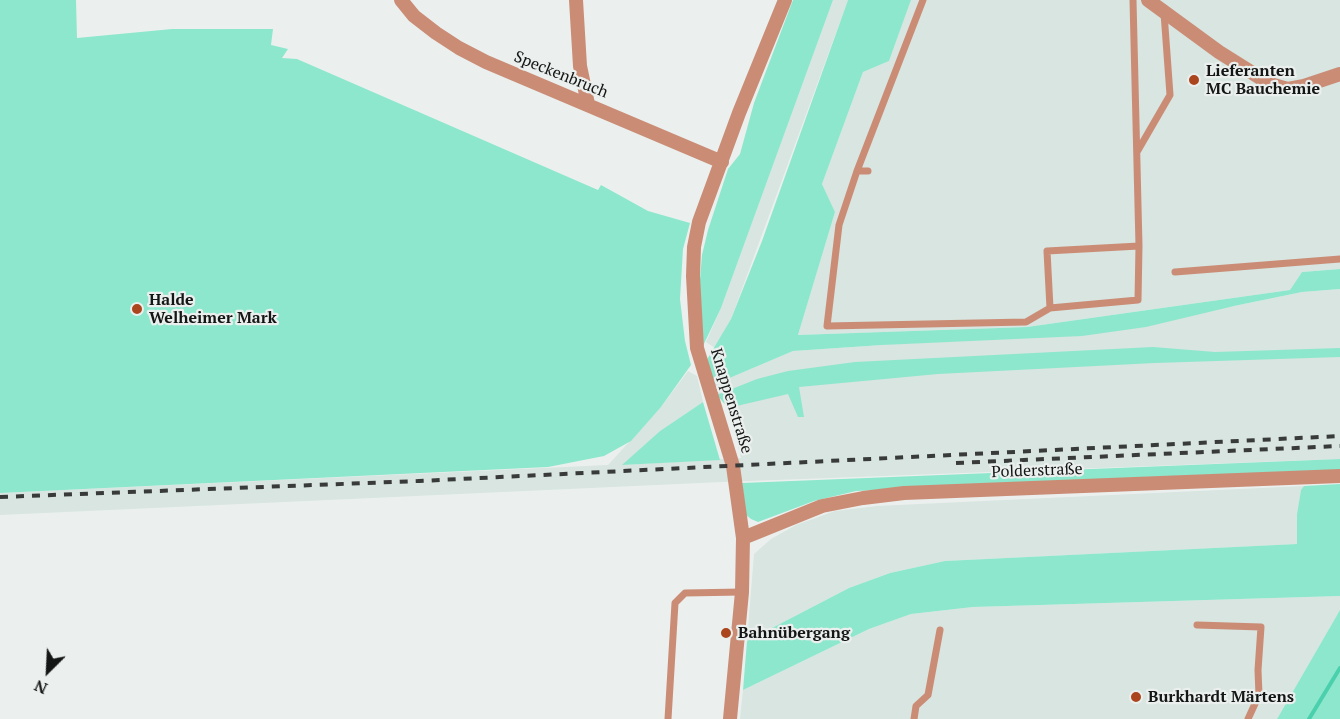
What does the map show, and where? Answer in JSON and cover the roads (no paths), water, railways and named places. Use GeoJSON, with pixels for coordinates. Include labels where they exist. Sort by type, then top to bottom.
{"type":"FeatureCollection","features":[{"type":"Feature","properties":{"kind":"street","name":"Speckenbruch"},"geometry":{"type":"LineString","coordinates":[[401,0],[414,16],[429,28],[459,48],[486,62],[722,162]]}},
{"type":"Feature","properties":{"kind":"street"},"geometry":{"type":"LineString","coordinates":[[576,0],[580,66],[588,104]]}},
{"type":"Feature","properties":{"kind":"street","name":"Knappenstraße"},"geometry":{"type":"LineString","coordinates":[[730,719],[742,592],[743,538],[733,466],[697,348],[693,276],[694,247],[699,222],[785,0]]}},
{"type":"Feature","properties":{"kind":"street"},"geometry":{"type":"LineString","coordinates":[[1148,0],[1220,52],[1270,84],[1288,88],[1304,86],[1340,74]]}},
{"type":"Feature","properties":{"kind":"street","name":"Polderstraße"},"geometry":{"type":"LineString","coordinates":[[743,538],[822,506],[894,494],[1340,476]]}},
{"type":"Feature","properties":{"kind":"lane"},"geometry":{"type":"LineString","coordinates":[[923,0],[857,171],[839,225],[827,326],[1026,321],[1050,308],[1138,300],[1133,0]]}},
{"type":"Feature","properties":{"kind":"lane"},"geometry":{"type":"LineString","coordinates":[[1137,152],[1170,95],[1164,11]]}},
{"type":"Feature","properties":{"kind":"lane"},"geometry":{"type":"LineString","coordinates":[[857,171],[868,171]]}},
{"type":"Feature","properties":{"kind":"lane"},"geometry":{"type":"LineString","coordinates":[[1050,308],[1047,251],[1138,246]]}},
{"type":"Feature","properties":{"kind":"lane"},"geometry":{"type":"LineString","coordinates":[[1175,272],[1340,259]]}},
{"type":"Feature","properties":{"kind":"lane"},"geometry":{"type":"LineString","coordinates":[[668,719],[675,603],[685,593],[742,592]]}},
{"type":"Feature","properties":{"kind":"lane"},"geometry":{"type":"LineString","coordinates":[[1197,626],[1261,627],[1257,670],[1259,694],[1248,719]]}},
{"type":"Feature","properties":{"kind":"lane"},"geometry":{"type":"LineString","coordinates":[[914,719],[916,706],[928,695],[940,630]]}},
{"type":"Feature","properties":{"kind":"waterway"},"geometry":{"type":"LineString","coordinates":[[1309,719],[1340,668]]}},
{"type":"Feature","properties":{"kind":"railway"},"geometry":{"type":"LineString","coordinates":[[0,497],[419,481],[1340,436]]}},
{"type":"Feature","properties":{"kind":"railway"},"geometry":{"type":"LineString","coordinates":[[956,463],[1340,446]]}},
{"type":"Feature","properties":{"kind":"place","name":"Lieferanten MC Bauchemie"},"geometry":{"type":"Point","coordinates":[1194,80]}},
{"type":"Feature","properties":{"kind":"place","name":"Halde Welheimer Mark"},"geometry":{"type":"Point","coordinates":[137,309]}},
{"type":"Feature","properties":{"kind":"place","name":"Bahnübergang"},"geometry":{"type":"Point","coordinates":[726,633]}},
{"type":"Feature","properties":{"kind":"place","name":"Burkhardt Märtens"},"geometry":{"type":"Point","coordinates":[1136,697]}}]}
